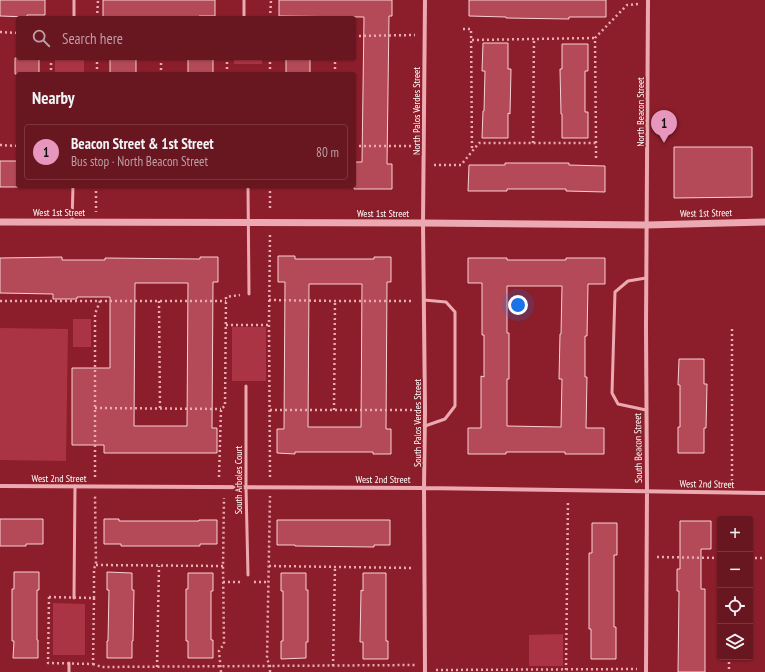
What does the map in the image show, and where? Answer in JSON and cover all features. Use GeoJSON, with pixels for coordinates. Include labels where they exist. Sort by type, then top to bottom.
{"type":"FeatureCollection","features":[{"type":"Feature","properties":{"kind":"street","name":"North Palos Verdes Street"},"geometry":{"type":"LineString","coordinates":[[423,223],[425,0]]}},
{"type":"Feature","properties":{"kind":"street","name":"North Beacon Street"},"geometry":{"type":"LineString","coordinates":[[647,225],[648,2]]}},
{"type":"Feature","properties":{"kind":"street","name":"West 1st Street"},"geometry":{"type":"LineString","coordinates":[[0,222],[647,225],[765,222]]}},
{"type":"Feature","properties":{"kind":"street","name":"South Palos Verdes Street"},"geometry":{"type":"LineString","coordinates":[[423,223],[425,669]]}},
{"type":"Feature","properties":{"kind":"street","name":"South Beacon Street"},"geometry":{"type":"LineString","coordinates":[[646,671],[647,225]]}},
{"type":"Feature","properties":{"kind":"street","name":"West 2nd Street"},"geometry":{"type":"LineString","coordinates":[[0,486],[424,488],[765,493]]}},
{"type":"Feature","properties":{"kind":"lane"},"geometry":{"type":"LineString","coordinates":[[74,0],[74,16]]}},
{"type":"Feature","properties":{"kind":"lane"},"geometry":{"type":"LineString","coordinates":[[244,0],[244,16]]}},
{"type":"Feature","properties":{"kind":"lane"},"geometry":{"type":"LineString","coordinates":[[72,223],[73,188]]}},
{"type":"Feature","properties":{"kind":"lane"},"geometry":{"type":"LineString","coordinates":[[248,188],[248,294]]}},
{"type":"Feature","properties":{"kind":"lane"},"geometry":{"type":"LineString","coordinates":[[646,278],[628,281],[615,292],[612,393],[618,404],[646,410]]}},
{"type":"Feature","properties":{"kind":"lane"},"geometry":{"type":"LineString","coordinates":[[424,300],[446,302],[455,312],[455,406],[445,419],[425,426]]}},
{"type":"Feature","properties":{"kind":"lane","name":"South Arboles Court"},"geometry":{"type":"LineString","coordinates":[[246,386],[248,575]]}},
{"type":"Feature","properties":{"kind":"lane"},"geometry":{"type":"LineString","coordinates":[[74,598],[75,486]]}},
{"type":"Feature","properties":{"kind":"lane"},"geometry":{"type":"LineString","coordinates":[[69,663],[69,672]]}},
{"type":"Feature","properties":{"kind":"path"},"geometry":{"type":"LineString","coordinates":[[97,16],[98,0]]}},
{"type":"Feature","properties":{"kind":"path"},"geometry":{"type":"LineString","coordinates":[[270,0],[270,16]]}},
{"type":"Feature","properties":{"kind":"path"},"geometry":{"type":"LineString","coordinates":[[596,158],[595,38],[627,5],[648,2]]}},
{"type":"Feature","properties":{"kind":"path"},"geometry":{"type":"LineString","coordinates":[[463,29],[471,29],[472,40],[472,151]]}},
{"type":"Feature","properties":{"kind":"path"},"geometry":{"type":"LineString","coordinates":[[0,32],[16,33]]}},
{"type":"Feature","properties":{"kind":"path"},"geometry":{"type":"LineString","coordinates":[[356,36],[425,35]]}},
{"type":"Feature","properties":{"kind":"path"},"geometry":{"type":"LineString","coordinates":[[472,40],[595,38]]}},
{"type":"Feature","properties":{"kind":"path"},"geometry":{"type":"LineString","coordinates":[[533,143],[534,39]]}},
{"type":"Feature","properties":{"kind":"path"},"geometry":{"type":"LineString","coordinates":[[51,60],[51,72]]}},
{"type":"Feature","properties":{"kind":"path"},"geometry":{"type":"LineString","coordinates":[[96,72],[97,60]]}},
{"type":"Feature","properties":{"kind":"path"},"geometry":{"type":"LineString","coordinates":[[161,60],[161,72]]}},
{"type":"Feature","properties":{"kind":"path"},"geometry":{"type":"LineString","coordinates":[[227,60],[227,72]]}},
{"type":"Feature","properties":{"kind":"path"},"geometry":{"type":"LineString","coordinates":[[270,60],[270,72]]}},
{"type":"Feature","properties":{"kind":"path"},"geometry":{"type":"LineString","coordinates":[[335,60],[335,72]]}},
{"type":"Feature","properties":{"kind":"path"},"geometry":{"type":"LineString","coordinates":[[424,165],[462,165],[479,142],[596,143]]}},
{"type":"Feature","properties":{"kind":"path"},"geometry":{"type":"LineString","coordinates":[[0,145],[16,146]]}},
{"type":"Feature","properties":{"kind":"path"},"geometry":{"type":"LineString","coordinates":[[356,146],[424,146]]}},
{"type":"Feature","properties":{"kind":"path"},"geometry":{"type":"LineString","coordinates":[[96,188],[96,222]]}},
{"type":"Feature","properties":{"kind":"path"},"geometry":{"type":"LineString","coordinates":[[270,188],[270,487],[267,659],[270,666],[270,672]]}},
{"type":"Feature","properties":{"kind":"path"},"geometry":{"type":"LineString","coordinates":[[221,672],[219,651],[224,644],[221,409],[225,406],[226,297],[248,294]]}},
{"type":"Feature","properties":{"kind":"path"},"geometry":{"type":"LineString","coordinates":[[269,300],[424,300]]}},
{"type":"Feature","properties":{"kind":"path"},"geometry":{"type":"LineString","coordinates":[[0,301],[226,301]]}},
{"type":"Feature","properties":{"kind":"path"},"geometry":{"type":"LineString","coordinates":[[93,664],[94,568],[96,565],[95,314],[100,301]]}},
{"type":"Feature","properties":{"kind":"path"},"geometry":{"type":"LineString","coordinates":[[159,301],[160,408]]}},
{"type":"Feature","properties":{"kind":"path"},"geometry":{"type":"LineString","coordinates":[[334,410],[335,301]]}},
{"type":"Feature","properties":{"kind":"path"},"geometry":{"type":"LineString","coordinates":[[226,325],[269,325]]}},
{"type":"Feature","properties":{"kind":"path"},"geometry":{"type":"LineString","coordinates":[[732,329],[732,492]]}},
{"type":"Feature","properties":{"kind":"path"},"geometry":{"type":"LineString","coordinates":[[95,408],[221,409]]}},
{"type":"Feature","properties":{"kind":"path"},"geometry":{"type":"LineString","coordinates":[[270,410],[425,410]]}},
{"type":"Feature","properties":{"kind":"path"},"geometry":{"type":"LineString","coordinates":[[566,670],[568,490]]}},
{"type":"Feature","properties":{"kind":"path"},"geometry":{"type":"LineString","coordinates":[[646,557],[717,558]]}},
{"type":"Feature","properties":{"kind":"path"},"geometry":{"type":"LineString","coordinates":[[753,558],[765,558]]}},
{"type":"Feature","properties":{"kind":"path"},"geometry":{"type":"LineString","coordinates":[[96,565],[223,566]]}},
{"type":"Feature","properties":{"kind":"path"},"geometry":{"type":"LineString","coordinates":[[157,666],[159,566]]}},
{"type":"Feature","properties":{"kind":"path"},"geometry":{"type":"LineString","coordinates":[[269,566],[425,568]]}},
{"type":"Feature","properties":{"kind":"path"},"geometry":{"type":"LineString","coordinates":[[333,666],[334,567]]}},
{"type":"Feature","properties":{"kind":"path"},"geometry":{"type":"LineString","coordinates":[[94,598],[49,597],[48,663],[93,664],[102,667],[333,666],[425,669],[646,671]]}},
{"type":"Feature","properties":{"kind":"path"},"geometry":{"type":"LineString","coordinates":[[729,660],[730,672]]}},
{"type":"Feature","properties":{"kind":"shaded area"},"geometry":{"type":"Polygon","coordinates":[[[55,60],[84,60],[84,72],[55,72],[55,60]]]}},
{"type":"Feature","properties":{"kind":"shaded area"},"geometry":{"type":"Polygon","coordinates":[[[234,60],[262,60],[262,64],[234,64],[234,60]]]}},
{"type":"Feature","properties":{"kind":"shaded area"},"geometry":{"type":"Polygon","coordinates":[[[73,319],[91,319],[91,347],[73,347],[73,319]]]}},
{"type":"Feature","properties":{"kind":"shaded area"},"geometry":{"type":"Polygon","coordinates":[[[232,327],[266,327],[266,381],[232,381],[232,327]]]}},
{"type":"Feature","properties":{"kind":"shaded area"},"geometry":{"type":"Polygon","coordinates":[[[0,328],[68,329],[66,461],[0,460],[0,328]]]}},
{"type":"Feature","properties":{"kind":"shaded area"},"geometry":{"type":"Polygon","coordinates":[[[53,603],[85,604],[85,655],[53,655],[53,603]]]}},
{"type":"Feature","properties":{"kind":"shaded area"},"geometry":{"type":"Polygon","coordinates":[[[563,634],[563,666],[529,666],[529,635],[563,634]]]}},
{"type":"Feature","properties":{"kind":"building"},"geometry":{"type":"Polygon","coordinates":[[[0,0],[45,0],[45,15],[0,16],[0,0]]]}},
{"type":"Feature","properties":{"kind":"building"},"geometry":{"type":"Polygon","coordinates":[[[103,0],[215,0],[215,16],[103,16],[103,0]]]}},
{"type":"Feature","properties":{"kind":"building"},"geometry":{"type":"Polygon","coordinates":[[[279,0],[392,0],[392,16],[389,16],[387,164],[392,164],[392,189],[354,189],[356,188],[356,162],[362,162],[364,17],[279,16],[279,0]]]}},
{"type":"Feature","properties":{"kind":"building"},"geometry":{"type":"Polygon","coordinates":[[[469,0],[606,0],[606,17],[569,17],[569,19],[469,16],[469,0]]]}},
{"type":"Feature","properties":{"kind":"building"},"geometry":{"type":"Polygon","coordinates":[[[483,43],[508,43],[508,69],[511,69],[508,138],[482,138],[485,71],[482,71],[483,43]]]}},
{"type":"Feature","properties":{"kind":"building"},"geometry":{"type":"Polygon","coordinates":[[[562,44],[588,44],[588,71],[585,71],[585,112],[588,112],[588,138],[562,138],[560,69],[562,69],[562,44]]]}},
{"type":"Feature","properties":{"kind":"building"},"geometry":{"type":"Polygon","coordinates":[[[15,58],[16,60],[39,60],[39,72],[16,72],[15,74],[15,58]]]}},
{"type":"Feature","properties":{"kind":"building"},"geometry":{"type":"Polygon","coordinates":[[[110,60],[136,60],[136,72],[110,72],[110,60]]]}},
{"type":"Feature","properties":{"kind":"building"},"geometry":{"type":"Polygon","coordinates":[[[188,60],[213,60],[213,72],[188,72],[188,60]]]}},
{"type":"Feature","properties":{"kind":"building"},"geometry":{"type":"Polygon","coordinates":[[[286,60],[310,60],[310,72],[286,72],[286,60]]]}},
{"type":"Feature","properties":{"kind":"building"},"geometry":{"type":"Polygon","coordinates":[[[674,147],[752,147],[752,197],[674,198],[674,147]]]}},
{"type":"Feature","properties":{"kind":"building"},"geometry":{"type":"Polygon","coordinates":[[[0,161],[16,161],[16,187],[0,187],[0,161]]]}},
{"type":"Feature","properties":{"kind":"building"},"geometry":{"type":"Polygon","coordinates":[[[505,163],[569,163],[569,165],[605,166],[605,192],[566,191],[566,189],[507,189],[507,191],[468,191],[469,165],[505,165],[505,163]]]}},
{"type":"Feature","properties":{"kind":"building"},"geometry":{"type":"Polygon","coordinates":[[[278,256],[295,256],[295,259],[374,259],[374,257],[391,257],[391,282],[387,282],[386,429],[391,429],[391,454],[373,454],[373,452],[277,453],[277,429],[284,429],[285,282],[278,282],[278,256]],[[309,284],[308,427],[361,427],[362,284],[309,284]]]}},
{"type":"Feature","properties":{"kind":"building"},"geometry":{"type":"Polygon","coordinates":[[[62,257],[62,260],[105,260],[105,258],[200,259],[200,257],[218,257],[218,282],[213,282],[212,428],[217,428],[217,453],[104,453],[104,445],[72,445],[72,368],[110,368],[110,297],[53,299],[53,294],[0,293],[0,258],[62,257]],[[135,283],[134,426],[187,426],[188,283],[135,283]]]}},
{"type":"Feature","properties":{"kind":"building"},"geometry":{"type":"Polygon","coordinates":[[[468,258],[507,258],[507,260],[566,260],[566,258],[605,258],[605,284],[588,284],[587,336],[585,336],[585,377],[587,377],[586,428],[604,428],[604,454],[565,454],[565,452],[506,452],[506,454],[468,454],[468,428],[481,428],[481,376],[484,377],[484,335],[482,335],[482,283],[468,283],[468,258]],[[507,286],[509,379],[507,379],[507,426],[561,427],[562,379],[559,379],[562,286],[507,286]]]}},
{"type":"Feature","properties":{"kind":"building"},"geometry":{"type":"Polygon","coordinates":[[[679,359],[704,359],[704,384],[707,384],[704,453],[678,453],[678,427],[680,427],[680,385],[678,385],[679,359]]]}},
{"type":"Feature","properties":{"kind":"building"},"geometry":{"type":"Polygon","coordinates":[[[0,519],[43,519],[43,544],[26,544],[26,546],[0,546],[0,519]]]}},
{"type":"Feature","properties":{"kind":"building"},"geometry":{"type":"Polygon","coordinates":[[[104,519],[119,519],[119,521],[217,520],[217,544],[200,544],[200,546],[121,546],[121,544],[104,544],[104,519]]]}},
{"type":"Feature","properties":{"kind":"building"},"geometry":{"type":"Polygon","coordinates":[[[277,520],[390,520],[390,545],[374,545],[374,547],[277,545],[277,520]]]}},
{"type":"Feature","properties":{"kind":"building"},"geometry":{"type":"Polygon","coordinates":[[[680,521],[711,521],[711,549],[701,549],[701,589],[705,589],[705,672],[678,672],[679,591],[677,591],[677,569],[680,569],[680,521]]]}},
{"type":"Feature","properties":{"kind":"building"},"geometry":{"type":"Polygon","coordinates":[[[592,523],[617,523],[617,555],[614,555],[614,627],[616,627],[616,659],[591,659],[591,629],[589,629],[589,553],[592,553],[592,523]]]}},
{"type":"Feature","properties":{"kind":"building"},"geometry":{"type":"Polygon","coordinates":[[[14,572],[39,572],[39,590],[37,590],[38,658],[13,658],[14,641],[12,641],[12,589],[14,589],[14,572]]]}},
{"type":"Feature","properties":{"kind":"building"},"geometry":{"type":"Polygon","coordinates":[[[107,572],[132,573],[132,590],[134,590],[132,658],[107,658],[109,590],[107,590],[107,572]]]}},
{"type":"Feature","properties":{"kind":"building"},"geometry":{"type":"Polygon","coordinates":[[[188,573],[213,573],[213,591],[211,591],[211,640],[213,640],[213,658],[188,658],[188,641],[186,641],[186,589],[188,589],[188,573]]]}},
{"type":"Feature","properties":{"kind":"building"},"geometry":{"type":"Polygon","coordinates":[[[281,573],[306,573],[306,590],[308,590],[308,642],[306,642],[306,658],[281,659],[281,641],[283,641],[283,591],[281,591],[281,573]]]}},
{"type":"Feature","properties":{"kind":"building"},"geometry":{"type":"Polygon","coordinates":[[[363,573],[386,573],[386,641],[388,641],[388,659],[363,659],[363,642],[360,642],[361,590],[363,591],[363,573]]]}},
{"type":"Feature","properties":{"kind":"place","name":"Beacon Street & 1st Street"},"geometry":{"type":"Point","coordinates":[664,143]}}]}
